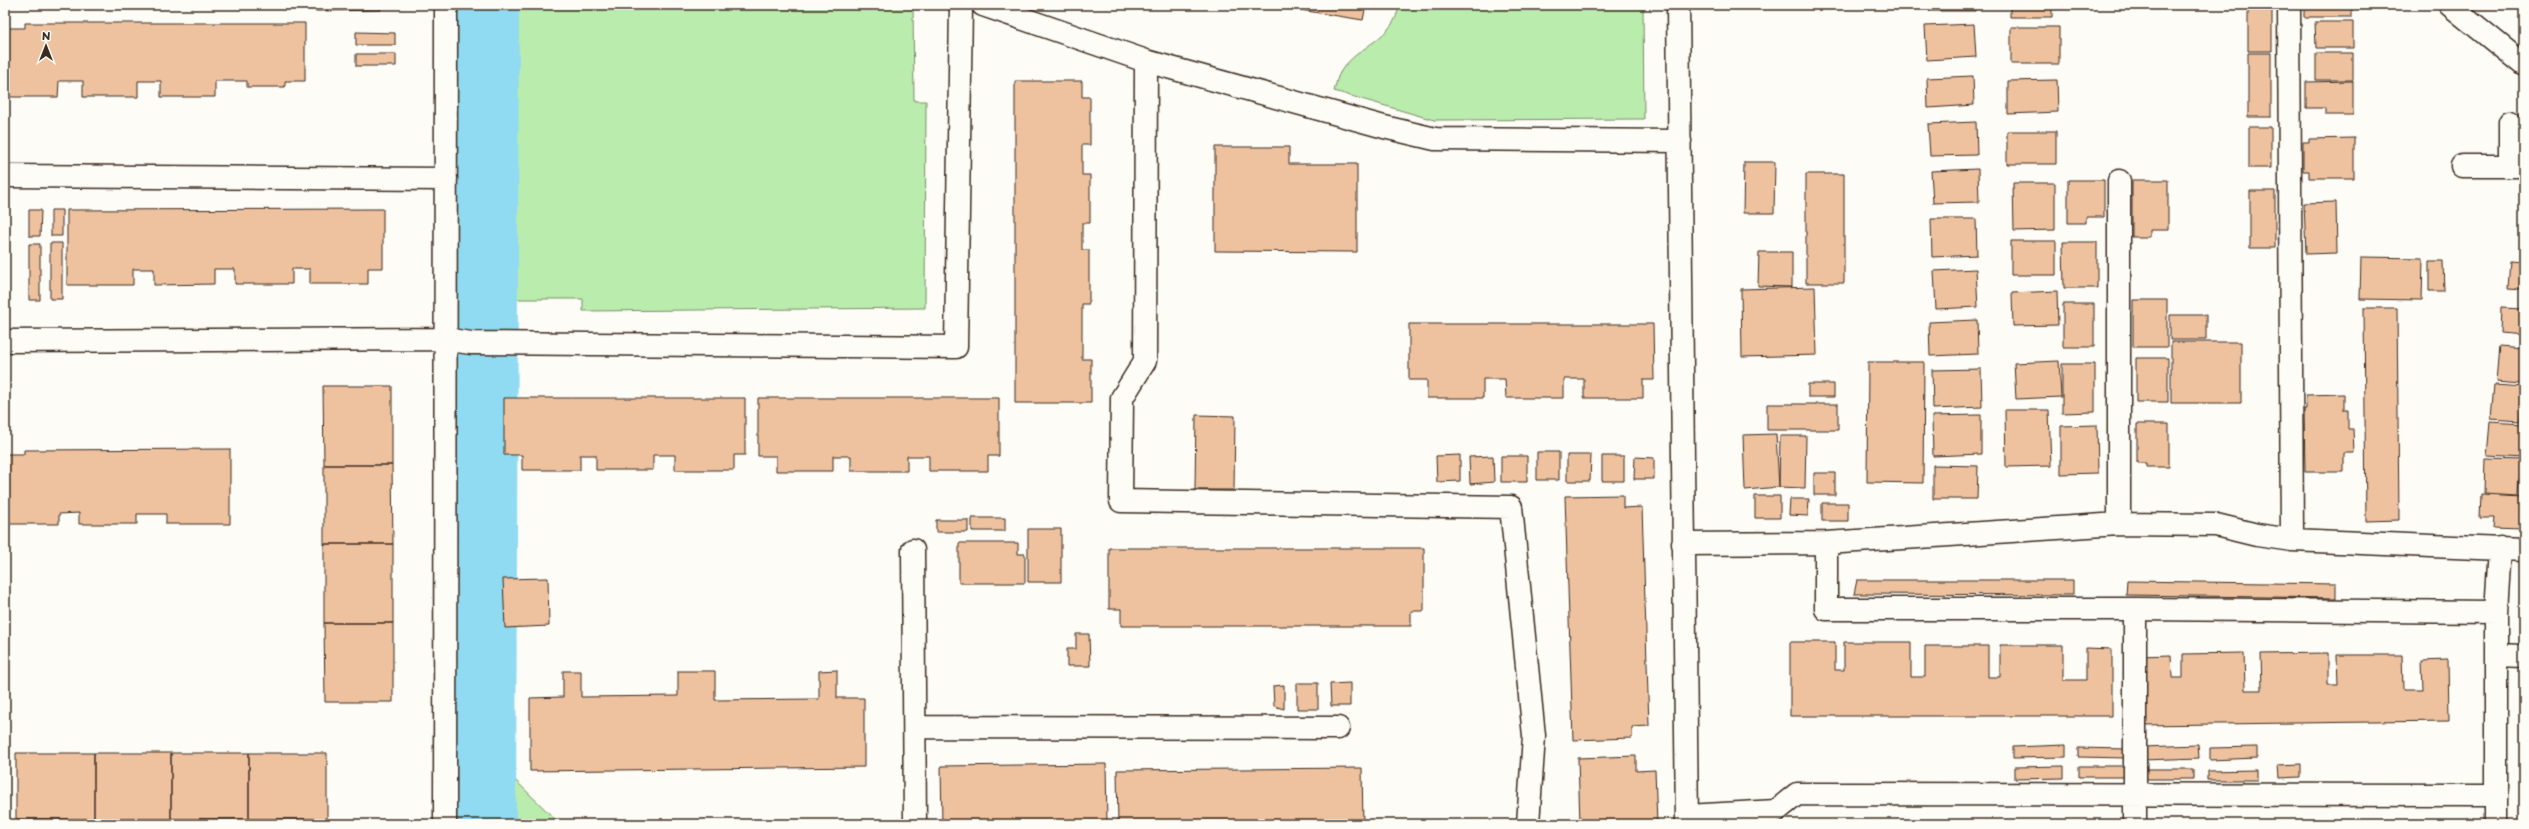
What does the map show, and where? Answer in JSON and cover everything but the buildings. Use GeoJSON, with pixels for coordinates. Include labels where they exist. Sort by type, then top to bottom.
{"type":"FeatureCollection","features":[{"type":"Feature","properties":{"kind":"street"},"geometry":{"type":"LineString","coordinates":[[445,824],[444,339],[446,5]]}},
{"type":"Feature","properties":{"kind":"street"},"geometry":{"type":"LineString","coordinates":[[5,341],[444,339],[471,343],[505,342],[956,347],[961,5]]}},
{"type":"Feature","properties":{"kind":"street"},"geometry":{"type":"LineString","coordinates":[[983,5],[1146,61],[1384,127],[1435,139],[1680,141]]}},
{"type":"Feature","properties":{"kind":"street"},"geometry":{"type":"LineString","coordinates":[[1678,5],[1687,820],[1776,811],[1797,794],[2496,795]]}},
{"type":"Feature","properties":{"kind":"street"},"geometry":{"type":"LineString","coordinates":[[2289,5],[2292,540]]}},
{"type":"Feature","properties":{"kind":"street"},"geometry":{"type":"LineString","coordinates":[[2450,5],[2524,65]]}},
{"type":"Feature","properties":{"kind":"street"},"geometry":{"type":"LineString","coordinates":[[1146,61],[1145,361],[1122,398],[1121,501],[1511,507],[1534,736],[1528,824]]}},
{"type":"Feature","properties":{"kind":"street"},"geometry":{"type":"LineString","coordinates":[[2462,166],[2517,166],[2510,122]]}},
{"type":"Feature","properties":{"kind":"street"},"geometry":{"type":"LineString","coordinates":[[5,176],[446,179]]}},
{"type":"Feature","properties":{"kind":"street"},"geometry":{"type":"LineString","coordinates":[[2119,181],[2120,524]]}},
{"type":"Feature","properties":{"kind":"street"},"geometry":{"type":"LineString","coordinates":[[1683,544],[1826,543],[2120,524],[2216,525],[2257,535],[2292,540],[2524,550]]}},
{"type":"Feature","properties":{"kind":"street"},"geometry":{"type":"LineString","coordinates":[[1826,543],[1826,609],[2135,609],[2496,612]]}},
{"type":"Feature","properties":{"kind":"street"},"geometry":{"type":"LineString","coordinates":[[2496,824],[2496,612],[2500,548]]}},
{"type":"Feature","properties":{"kind":"street"},"geometry":{"type":"LineString","coordinates":[[914,550],[915,824]]}},
{"type":"Feature","properties":{"kind":"street"},"geometry":{"type":"LineString","coordinates":[[2135,609],[2135,824]]}},
{"type":"Feature","properties":{"kind":"street"},"geometry":{"type":"LineString","coordinates":[[2496,655],[2524,656]]}},
{"type":"Feature","properties":{"kind":"street"},"geometry":{"type":"LineString","coordinates":[[915,727],[1338,728]]}},
{"type":"Feature","properties":{"kind":"green space"},"geometry":{"type":"Polygon","coordinates":[[[494,5],[909,5],[913,7],[914,101],[926,101],[925,308],[583,311],[583,299],[493,299],[494,5]]]}},
{"type":"Feature","properties":{"kind":"green space"},"geometry":{"type":"Polygon","coordinates":[[[1399,5],[1643,5],[1644,119],[1434,120],[1334,91],[1341,71],[1348,62],[1375,41],[1391,26],[1396,17],[1399,5]]]}},
{"type":"Feature","properties":{"kind":"green space"},"geometry":{"type":"Polygon","coordinates":[[[492,778],[513,778],[560,824],[492,824],[492,778]]]}},
{"type":"Feature","properties":{"kind":"waterway"},"geometry":{"type":"LineString","coordinates":[[483,824],[486,5]]}}]}
